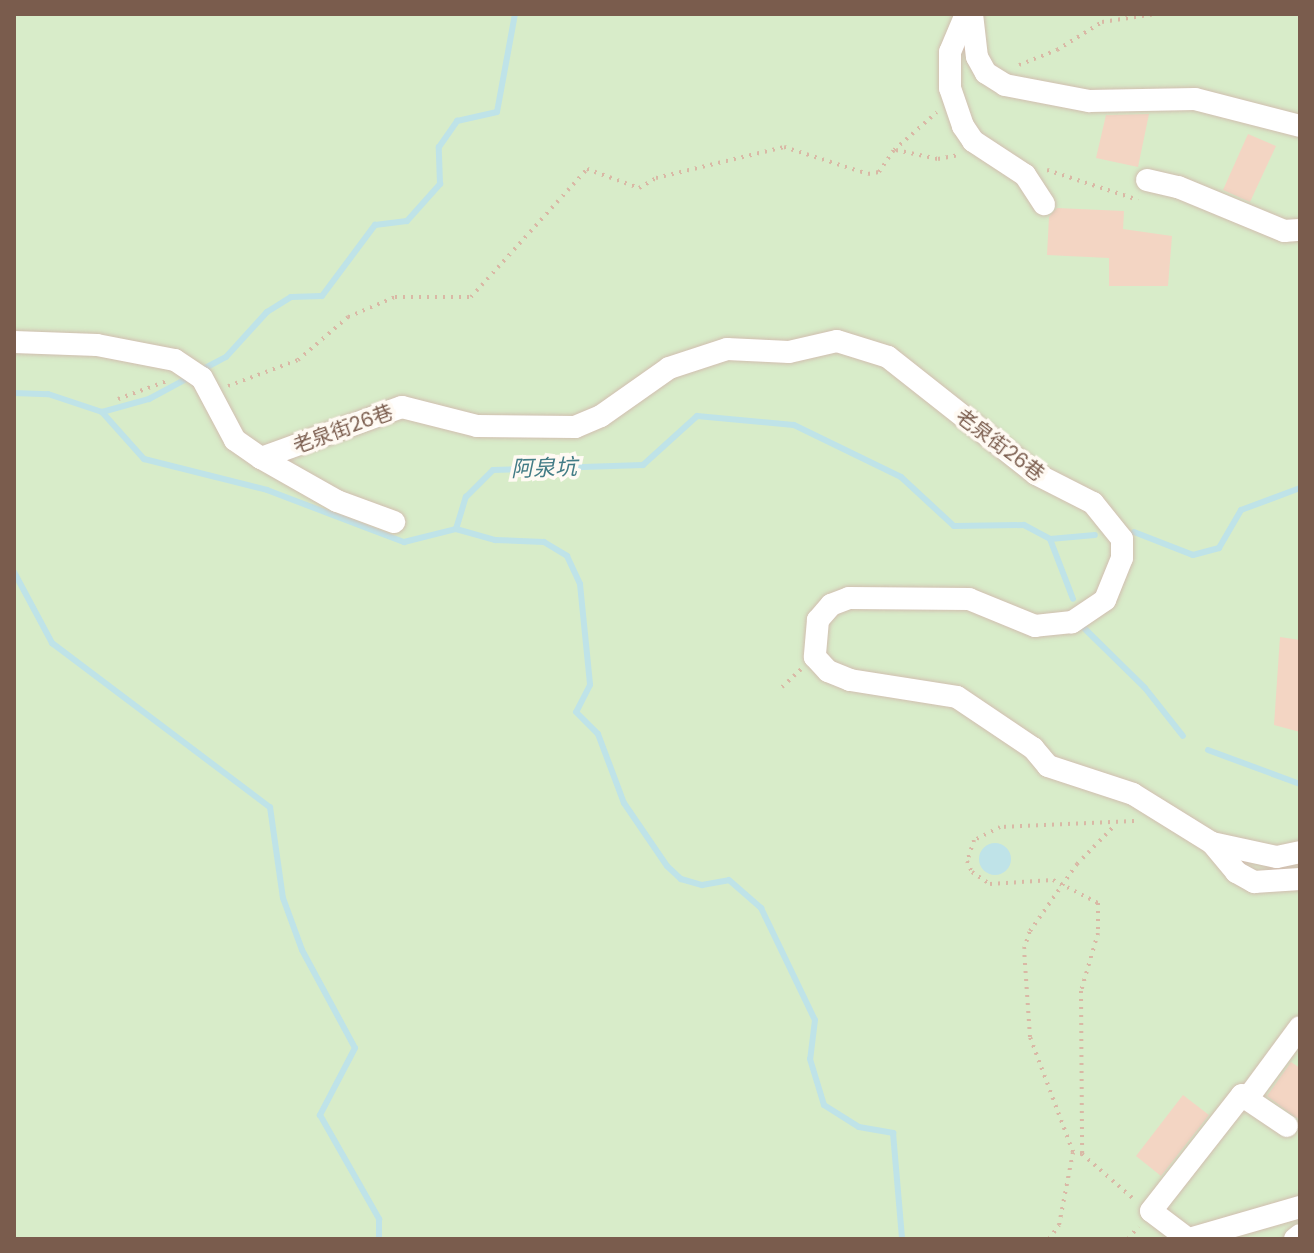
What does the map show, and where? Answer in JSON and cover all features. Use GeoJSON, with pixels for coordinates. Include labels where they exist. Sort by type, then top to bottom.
{"type":"FeatureCollection","features":[{"type":"Feature","properties":{"kind":"street"},"geometry":{"type":"LineString","coordinates":[[969,14],[977,57],[986,73],[1005,85],[1089,101],[1195,99],[1300,126]]}},
{"type":"Feature","properties":{"kind":"street"},"geometry":{"type":"LineString","coordinates":[[969,14],[950,52],[950,88],[973,141],[1006,158],[1044,204]]}},
{"type":"Feature","properties":{"kind":"street"},"geometry":{"type":"LineString","coordinates":[[1147,180],[1178,187],[1284,231],[1300,230]]}},
{"type":"Feature","properties":{"kind":"street","name":"老泉街26巷"},"geometry":{"type":"LineString","coordinates":[[261,458],[402,407],[477,426],[575,427],[601,416],[669,368],[727,349],[789,352],[837,341],[888,357],[1036,474],[1093,503],[1122,539],[1122,558],[1105,600],[1072,622],[1035,626],[969,599],[849,598],[831,605],[818,620],[815,657],[828,671],[850,680],[957,697],[1033,748],[1048,766],[1133,794],[1164,818],[1212,843],[1277,857],[1300,852]]}},
{"type":"Feature","properties":{"kind":"street"},"geometry":{"type":"LineString","coordinates":[[14,342],[139,351],[190,367],[212,396],[235,440],[337,501],[394,522]]}},
{"type":"Feature","properties":{"kind":"street"},"geometry":{"type":"LineString","coordinates":[[1212,843],[1236,872],[1254,882],[1300,879]]}},
{"type":"Feature","properties":{"kind":"street"},"geometry":{"type":"LineString","coordinates":[[1247,1099],[1300,1027]]}},
{"type":"Feature","properties":{"kind":"street"},"geometry":{"type":"LineString","coordinates":[[1287,1126],[1242,1095],[1151,1211],[1189,1239],[1300,1207]]}},
{"type":"Feature","properties":{"kind":"street"},"geometry":{"type":"LineString","coordinates":[[1295,1239],[1300,1235]]}},
{"type":"Feature","properties":{"kind":"path"},"geometry":{"type":"LineString","coordinates":[[986,73],[1049,54],[1102,22],[1155,14]]}},
{"type":"Feature","properties":{"kind":"path"},"geometry":{"type":"LineString","coordinates":[[212,396],[298,360],[348,317],[395,297],[471,297],[587,169],[639,188],[671,174],[784,147],[868,174],[879,172],[920,124],[949,104],[950,88]]}},
{"type":"Feature","properties":{"kind":"path"},"geometry":{"type":"LineString","coordinates":[[118,399],[153,390],[190,367]]}},
{"type":"Feature","properties":{"kind":"path"},"geometry":{"type":"LineString","coordinates":[[1082,1154],[1081,991],[1101,916],[1098,903],[1087,893],[1053,880],[990,884],[972,872],[968,851],[986,831],[1000,827],[1164,818]]}},
{"type":"Feature","properties":{"kind":"path"},"geometry":{"type":"LineString","coordinates":[[1049,1239],[1059,1225],[1073,1152],[1030,1037],[1025,975],[1026,938],[1082,858],[1116,823]]}},
{"type":"Feature","properties":{"kind":"path"},"geometry":{"type":"LineString","coordinates":[[1073,1152],[1082,1154],[1137,1202]]}},
{"type":"Feature","properties":{"kind":"green space"},"geometry":{"type":"Polygon","coordinates":[[[14,14],[1300,14],[1300,1239],[14,1239],[14,14]]]}},
{"type":"Feature","properties":{"kind":"water"},"geometry":{"type":"Polygon","coordinates":[[[995,843],[1007,847],[1011,859],[1007,871],[995,875],[983,871],[979,859],[983,847],[995,843]]]}},
{"type":"Feature","properties":{"kind":"building"},"geometry":{"type":"Polygon","coordinates":[[[1149,114],[1138,167],[1096,158],[1106,115],[1149,114]]]}},
{"type":"Feature","properties":{"kind":"building"},"geometry":{"type":"Polygon","coordinates":[[[1248,134],[1276,146],[1250,202],[1223,190],[1248,134]]]}},
{"type":"Feature","properties":{"kind":"building"},"geometry":{"type":"Polygon","coordinates":[[[1057,208],[1124,211],[1123,229],[1172,236],[1168,286],[1109,286],[1109,258],[1047,255],[1049,217],[1057,208]]]}},
{"type":"Feature","properties":{"kind":"building"},"geometry":{"type":"Polygon","coordinates":[[[1280,637],[1300,640],[1300,732],[1274,725],[1280,637]]]}},
{"type":"Feature","properties":{"kind":"building"},"geometry":{"type":"Polygon","coordinates":[[[1291,1062],[1300,1068],[1300,1120],[1267,1096],[1291,1062]]]}},
{"type":"Feature","properties":{"kind":"building"},"geometry":{"type":"Polygon","coordinates":[[[1183,1095],[1209,1115],[1161,1176],[1136,1156],[1183,1095]]]}},
{"type":"Feature","properties":{"kind":"waterway"},"geometry":{"type":"LineString","coordinates":[[207,367],[226,357],[267,312],[291,297],[322,296],[375,225],[407,221],[440,184],[439,147],[457,121],[497,112],[515,14]]}},
{"type":"Feature","properties":{"kind":"waterway"},"geometry":{"type":"LineString","coordinates":[[102,412],[149,399],[186,379]]}},
{"type":"Feature","properties":{"kind":"waterway","name":"阿泉坑"},"geometry":{"type":"LineString","coordinates":[[14,393],[48,394],[102,412],[144,459],[267,490],[404,542],[456,529],[466,497],[493,470],[643,465],[697,416],[794,425],[901,477],[954,526],[1024,525],[1050,539],[1095,535]]}},
{"type":"Feature","properties":{"kind":"waterway","name":"阿泉坑"},"geometry":{"type":"LineString","coordinates":[[1134,532],[1193,555],[1219,548],[1241,510],[1300,488]]}},
{"type":"Feature","properties":{"kind":"waterway"},"geometry":{"type":"LineString","coordinates":[[456,529],[495,540],[544,542],[567,556],[580,584],[590,685],[576,712],[598,734],[624,803],[667,866],[681,879],[702,885],[729,880],[761,908],[815,1020],[810,1059],[824,1105],[859,1127],[893,1133],[902,1239]]}},
{"type":"Feature","properties":{"kind":"waterway"},"geometry":{"type":"LineString","coordinates":[[1050,539],[1073,599]]}},
{"type":"Feature","properties":{"kind":"waterway"},"geometry":{"type":"LineString","coordinates":[[14,572],[52,643],[270,807],[283,898],[302,950],[355,1048],[320,1115],[379,1219],[379,1239]]}},
{"type":"Feature","properties":{"kind":"waterway"},"geometry":{"type":"LineString","coordinates":[[1085,629],[1145,688],[1183,736]]}},
{"type":"Feature","properties":{"kind":"waterway"},"geometry":{"type":"LineString","coordinates":[[1208,750],[1300,784]]}}]}
